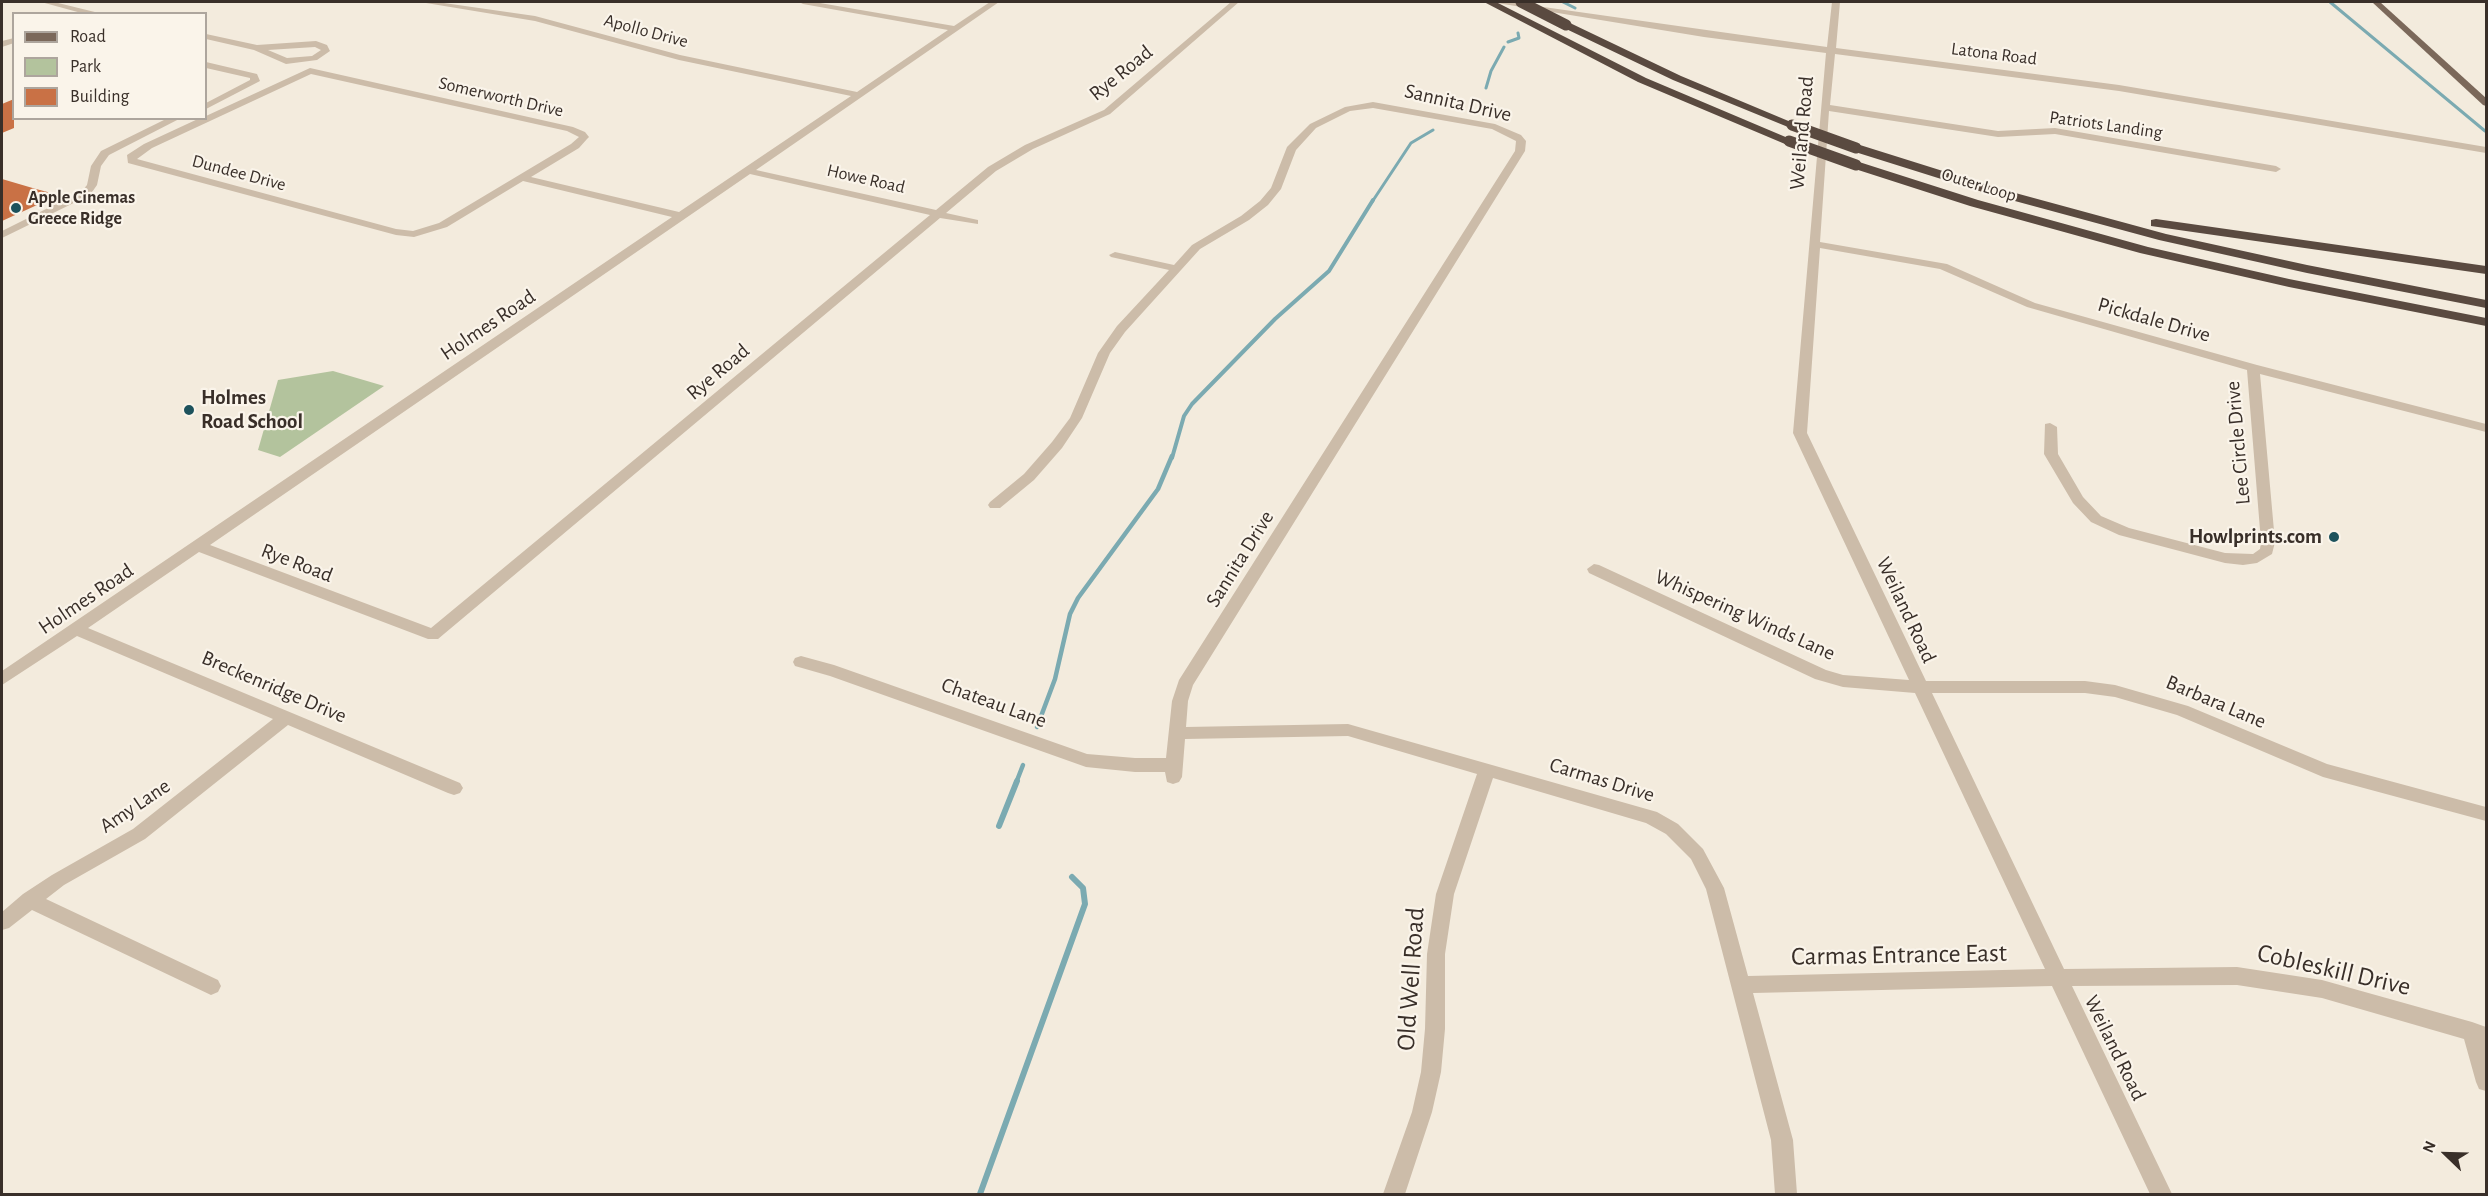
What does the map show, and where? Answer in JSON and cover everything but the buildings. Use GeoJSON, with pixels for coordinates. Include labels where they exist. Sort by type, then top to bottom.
{"type":"FeatureCollection","features":[{"type":"Feature","properties":{"kind":"highway","name":"Outer Loop"},"geometry":{"type":"LineString","coordinates":[[1489,2],[1642,80],[1790,141],[1856,165],[2004,212],[2153,252],[2297,285],[2487,322]]}},
{"type":"Feature","properties":{"kind":"highway","name":"Outer Loop"},"geometry":{"type":"LineString","coordinates":[[1521,2],[1689,84],[1792,125],[1954,180],[2172,239],[2339,276],[2487,304]]}},
{"type":"Feature","properties":{"kind":"highway"},"geometry":{"type":"LineString","coordinates":[[1954,180],[2166,225],[2487,270]]}},
{"type":"Feature","properties":{"kind":"main road"},"geometry":{"type":"LineString","coordinates":[[2376,2],[2487,103]]}},
{"type":"Feature","properties":{"kind":"street"},"geometry":{"type":"LineString","coordinates":[[45,2],[90,12]]}},
{"type":"Feature","properties":{"kind":"street","name":"Apollo Drive"},"geometry":{"type":"LineString","coordinates":[[424,2],[535,19],[679,57],[859,95]]}},
{"type":"Feature","properties":{"kind":"street"},"geometry":{"type":"LineString","coordinates":[[803,2],[954,29]]}},
{"type":"Feature","properties":{"kind":"street","name":"Holmes Road"},"geometry":{"type":"LineString","coordinates":[[2,679],[995,2]]}},
{"type":"Feature","properties":{"kind":"street","name":"Rye Road"},"geometry":{"type":"LineString","coordinates":[[198,546],[433,635],[938,214],[1010,158],[1107,112],[1235,2]]}},
{"type":"Feature","properties":{"kind":"street","name":"Latona Road"},"geometry":{"type":"LineString","coordinates":[[1495,2],[1643,26],[2196,99],[2487,150]]}},
{"type":"Feature","properties":{"kind":"street","name":"Weiland Road"},"geometry":{"type":"LineString","coordinates":[[1836,2],[1825,107],[1800,433],[1918,687],[2162,1194]]}},
{"type":"Feature","properties":{"kind":"street"},"geometry":{"type":"LineString","coordinates":[[207,37],[257,48],[286,61],[294,62],[314,58],[326,51]]}},
{"type":"Feature","properties":{"kind":"street"},"geometry":{"type":"LineString","coordinates":[[257,48],[316,44],[324,47],[326,51]]}},
{"type":"Feature","properties":{"kind":"street"},"geometry":{"type":"LineString","coordinates":[[310,72],[326,51]]}},
{"type":"Feature","properties":{"kind":"street"},"geometry":{"type":"LineString","coordinates":[[207,65],[254,76],[255,81],[207,105]]}},
{"type":"Feature","properties":{"kind":"street","name":"Dundee Drive"},"geometry":{"type":"LineString","coordinates":[[207,119],[310,72]]}},
{"type":"Feature","properties":{"kind":"street","name":"Somerworth Drive"},"geometry":{"type":"LineString","coordinates":[[310,72],[582,134],[584,137],[575,146],[522,178]]}},
{"type":"Feature","properties":{"kind":"street","name":"Sannita Drive"},"geometry":{"type":"LineString","coordinates":[[995,505],[1029,477],[1057,445],[1084,404],[1110,342],[1174,268],[1201,244],[1257,210],[1276,189],[1296,141],[1313,126],[1348,109],[1365,105],[1382,106],[1495,127],[1514,134],[1521,141],[1520,151],[1185,684],[1180,701],[1178,733]]}},
{"type":"Feature","properties":{"kind":"street","name":"Patriots Landing"},"geometry":{"type":"LineString","coordinates":[[1825,107],[1998,134],[2055,131],[2276,169]]}},
{"type":"Feature","properties":{"kind":"street"},"geometry":{"type":"LineString","coordinates":[[2,235],[77,199],[90,189],[96,166],[105,153],[173,120]]}},
{"type":"Feature","properties":{"kind":"street","name":"Dundee Drive"},"geometry":{"type":"LineString","coordinates":[[205,120],[148,146],[131,157],[132,161],[405,234],[423,232],[443,225],[522,178]]}},
{"type":"Feature","properties":{"kind":"street","name":"Howe Road"},"geometry":{"type":"LineString","coordinates":[[749,171],[974,222]]}},
{"type":"Feature","properties":{"kind":"street"},"geometry":{"type":"LineString","coordinates":[[522,178],[681,216]]}},
{"type":"Feature","properties":{"kind":"street","name":"Pickdale Drive"},"geometry":{"type":"LineString","coordinates":[[1814,244],[1943,266],[2031,305],[2253,369],[2487,428]]}},
{"type":"Feature","properties":{"kind":"street"},"geometry":{"type":"LineString","coordinates":[[1115,255],[1174,268]]}},
{"type":"Feature","properties":{"kind":"street","name":"Lee Circle Drive"},"geometry":{"type":"LineString","coordinates":[[2050,427],[2051,454],[2078,500],[2096,519],[2124,532],[2226,558],[2243,560],[2257,558],[2267,551],[2268,542],[2253,369]]}},
{"type":"Feature","properties":{"kind":"street","name":"Whispering Winds Lane"},"geometry":{"type":"LineString","coordinates":[[1594,569],[1821,675],[1855,683],[1918,687]]}},
{"type":"Feature","properties":{"kind":"street","name":"Breckenridge Drive"},"geometry":{"type":"LineString","coordinates":[[76,629],[454,788]]}},
{"type":"Feature","properties":{"kind":"street","name":"Chateau Lane"},"geometry":{"type":"LineString","coordinates":[[801,662],[1086,760],[1174,771],[1178,733]]}},
{"type":"Feature","properties":{"kind":"street","name":"Barbara Lane"},"geometry":{"type":"LineString","coordinates":[[1918,687],[2085,687],[2115,691],[2182,710],[2278,753],[2323,770],[2487,814]]}},
{"type":"Feature","properties":{"kind":"street","name":"Amy Lane"},"geometry":{"type":"LineString","coordinates":[[2,922],[78,867],[139,834],[287,717]]}},
{"type":"Feature","properties":{"kind":"street","name":"Carmas Drive"},"geometry":{"type":"LineString","coordinates":[[1178,733],[1348,730],[1651,817],[1672,829],[1696,854],[1715,888],[1782,1140],[1786,1194]]}},
{"type":"Feature","properties":{"kind":"street","name":"Old Well Road"},"geometry":{"type":"LineString","coordinates":[[1394,1194],[1422,1112],[1431,1072],[1435,1029],[1436,954],[1445,894],[1487,770]]}},
{"type":"Feature","properties":{"kind":"street"},"geometry":{"type":"LineString","coordinates":[[30,900],[211,987]]}},
{"type":"Feature","properties":{"kind":"street","name":"Cobleskill Drive"},"geometry":{"type":"LineString","coordinates":[[2058,980],[2166,975],[2237,976],[2276,980],[2322,989],[2479,1033]]}},
{"type":"Feature","properties":{"kind":"street","name":"Carmas Entrance East"},"geometry":{"type":"LineString","coordinates":[[1740,985],[2058,980]]}},
{"type":"Feature","properties":{"kind":"street"},"geometry":{"type":"LineString","coordinates":[[2479,1033],[2487,1082]]}},
{"type":"Feature","properties":{"kind":"green space"},"geometry":{"type":"Polygon","coordinates":[[[333,371],[384,386],[280,457],[258,450],[278,380],[333,371]]]}},
{"type":"Feature","properties":{"kind":"waterway"},"geometry":{"type":"LineString","coordinates":[[1563,2],[1575,8]]}},
{"type":"Feature","properties":{"kind":"waterway"},"geometry":{"type":"LineString","coordinates":[[2330,2],[2485,131]]}},
{"type":"Feature","properties":{"kind":"waterway"},"geometry":{"type":"LineString","coordinates":[[1508,42],[1519,38],[1518,33]]}},
{"type":"Feature","properties":{"kind":"waterway"},"geometry":{"type":"LineString","coordinates":[[1486,88],[1491,71],[1504,47]]}},
{"type":"Feature","properties":{"kind":"waterway"},"geometry":{"type":"LineString","coordinates":[[1372,202],[1411,143],[1433,130]]}},
{"type":"Feature","properties":{"kind":"waterway"},"geometry":{"type":"LineString","coordinates":[[1172,458],[1184,416],[1192,404],[1275,319],[1329,271],[1373,200]]}},
{"type":"Feature","properties":{"kind":"waterway"},"geometry":{"type":"LineString","coordinates":[[1037,727],[1055,679],[1070,614],[1078,598],[1158,489],[1172,456]]}},
{"type":"Feature","properties":{"kind":"waterway"},"geometry":{"type":"LineString","coordinates":[[1016,783],[1023,765]]}},
{"type":"Feature","properties":{"kind":"waterway"},"geometry":{"type":"LineString","coordinates":[[999,826],[1017,781]]}},
{"type":"Feature","properties":{"kind":"waterway"},"geometry":{"type":"LineString","coordinates":[[980,1194],[1085,904],[1083,888],[1072,877]]}},
{"type":"Feature","properties":{"kind":"place","name":"Apple Cinemas Greece Ridge"},"geometry":{"type":"Point","coordinates":[16,208]}},
{"type":"Feature","properties":{"kind":"place","name":"Holmes Road School"},"geometry":{"type":"Point","coordinates":[189,410]}},
{"type":"Feature","properties":{"kind":"place","name":"Howlprints.com"},"geometry":{"type":"Point","coordinates":[2334,537]}}]}
